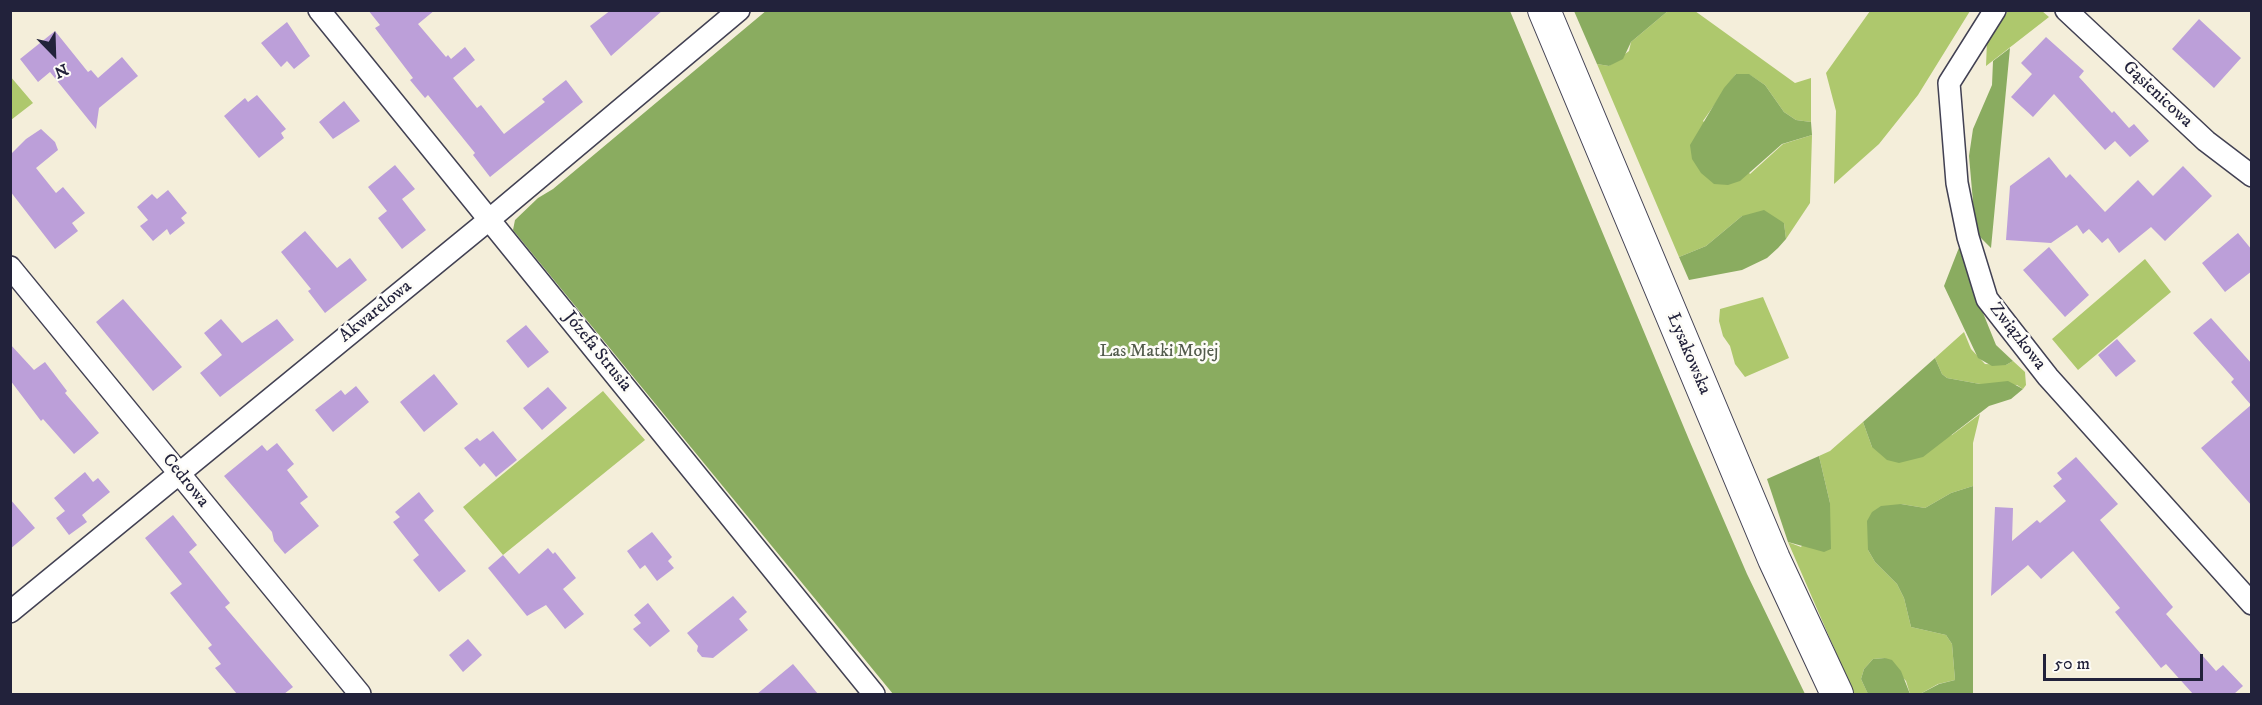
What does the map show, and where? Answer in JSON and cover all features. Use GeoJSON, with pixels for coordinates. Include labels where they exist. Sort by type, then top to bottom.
{"type":"FeatureCollection","features":[{"type":"Feature","properties":{"kind":"street","name":"Józefa Strusia"},"geometry":{"type":"LineString","coordinates":[[319,10],[874,694]]}},
{"type":"Feature","properties":{"kind":"street","name":"Akwarelowa"},"geometry":{"type":"LineString","coordinates":[[10,612],[490,219],[739,10]]}},
{"type":"Feature","properties":{"kind":"street","name":"Łysakowska"},"geometry":{"type":"LineString","coordinates":[[1544,10],[1774,559],[1837,694]]}},
{"type":"Feature","properties":{"kind":"street","name":"Związkowa"},"geometry":{"type":"LineString","coordinates":[[1995,10],[1949,83],[1957,183],[1968,237],[1987,299],[2048,376],[2252,604]]}},
{"type":"Feature","properties":{"kind":"street","name":"Gąsienicowa"},"geometry":{"type":"LineString","coordinates":[[2066,10],[2206,141],[2252,176]]}},
{"type":"Feature","properties":{"kind":"street","name":"Cedrowa"},"geometry":{"type":"LineString","coordinates":[[10,267],[360,694]]}},
{"type":"Feature","properties":{"kind":"green space","name":"Las Matki Mojej"},"geometry":{"type":"Polygon","coordinates":[[[767,10],[1510,11],[1747,574],[1805,694],[893,694],[513,230],[515,220],[538,198],[553,189],[767,10]]]}},
{"type":"Feature","properties":{"kind":"green space"},"geometry":{"type":"Polygon","coordinates":[[[1574,11],[1668,11],[1631,42],[1623,59],[1609,66],[1597,64],[1574,11]]]}},
{"type":"Feature","properties":{"kind":"green space"},"geometry":{"type":"Polygon","coordinates":[[[1668,11],[1695,11],[1795,83],[1811,78],[1811,122],[1796,120],[1784,112],[1765,85],[1750,75],[1736,74],[1703,121],[1750,174],[1783,144],[1812,135],[1810,203],[1786,239],[1784,223],[1742,216],[1706,246],[1679,257],[1597,64],[1609,66],[1629,51],[1631,42],[1668,11]]]}},
{"type":"Feature","properties":{"kind":"green space"},"geometry":{"type":"Polygon","coordinates":[[[1870,11],[1970,11],[1918,95],[1879,144],[1834,184],[1836,111],[1826,73],[1870,11]]]}},
{"type":"Feature","properties":{"kind":"green space"},"geometry":{"type":"Polygon","coordinates":[[[2008,11],[2042,11],[2049,17],[1986,66],[1987,41],[2008,11]]]}},
{"type":"Feature","properties":{"kind":"green space"},"geometry":{"type":"Polygon","coordinates":[[[2010,48],[1991,248],[1978,235],[1975,225],[1969,156],[1973,129],[1992,85],[1993,61],[2010,48]]]}},
{"type":"Feature","properties":{"kind":"green space"},"geometry":{"type":"Polygon","coordinates":[[[1736,74],[1749,74],[1765,85],[1784,112],[1796,120],[1811,122],[1812,135],[1782,144],[1740,181],[1728,185],[1714,184],[1701,173],[1692,159],[1690,145],[1724,88],[1736,74]]]}},
{"type":"Feature","properties":{"kind":"green space"},"geometry":{"type":"Polygon","coordinates":[[[10,76],[33,103],[11,120],[10,120],[10,76]]]}},
{"type":"Feature","properties":{"kind":"green space"},"geometry":{"type":"Polygon","coordinates":[[[1764,210],[1784,223],[1786,239],[1778,248],[1767,258],[1742,270],[1689,280],[1679,257],[1706,246],[1742,216],[1764,210]]]}},
{"type":"Feature","properties":{"kind":"green space"},"geometry":{"type":"Polygon","coordinates":[[[1960,245],[1996,345],[2013,361],[2006,365],[1992,366],[1978,358],[1944,286],[1960,245]]]}},
{"type":"Feature","properties":{"kind":"green space"},"geometry":{"type":"Polygon","coordinates":[[[2145,259],[2171,292],[2078,370],[2052,339],[2145,259]]]}},
{"type":"Feature","properties":{"kind":"green space"},"geometry":{"type":"Polygon","coordinates":[[[1763,297],[1789,358],[1745,377],[1735,364],[1730,346],[1723,336],[1719,321],[1720,309],[1763,297]]]}},
{"type":"Feature","properties":{"kind":"green space"},"geometry":{"type":"Polygon","coordinates":[[[1964,332],[1971,349],[1985,364],[2006,365],[2013,361],[2025,372],[2026,385],[2023,389],[2017,385],[1980,384],[1947,378],[1942,374],[1935,358],[1964,332]]]}},
{"type":"Feature","properties":{"kind":"green space"},"geometry":{"type":"Polygon","coordinates":[[[1935,358],[1942,374],[1947,378],[1980,384],[2008,381],[2023,389],[2011,399],[1989,406],[1923,457],[1899,463],[1887,460],[1872,447],[1863,422],[1935,358]]]}},
{"type":"Feature","properties":{"kind":"green space"},"geometry":{"type":"Polygon","coordinates":[[[603,391],[645,440],[503,555],[463,507],[603,391]]]}},
{"type":"Feature","properties":{"kind":"green space"},"geometry":{"type":"Polygon","coordinates":[[[1980,414],[1973,443],[1973,486],[1951,493],[1925,508],[1901,504],[1868,540],[1868,550],[1875,562],[1897,584],[1904,598],[1911,627],[1946,635],[1952,644],[1955,680],[1938,684],[1920,694],[1910,694],[1906,681],[1885,658],[1873,659],[1864,669],[1861,679],[1868,694],[1854,694],[1788,542],[1801,547],[1830,503],[1819,456],[1830,451],[1863,422],[1872,447],[1952,435],[1980,414]]]}},
{"type":"Feature","properties":{"kind":"green space"},"geometry":{"type":"Polygon","coordinates":[[[1819,456],[1830,503],[1831,549],[1824,552],[1788,542],[1767,479],[1819,456]]]}},
{"type":"Feature","properties":{"kind":"green space"},"geometry":{"type":"Polygon","coordinates":[[[1973,486],[1973,694],[1920,694],[1939,684],[1955,680],[1952,644],[1946,635],[1911,627],[1904,598],[1897,584],[1875,562],[1868,550],[1867,521],[1872,512],[1881,506],[1901,504],[1925,508],[1951,493],[1973,486]]]}},
{"type":"Feature","properties":{"kind":"green space"},"geometry":{"type":"Polygon","coordinates":[[[1873,659],[1892,660],[1901,671],[1910,694],[1868,694],[1861,679],[1864,669],[1873,659]]]}},
{"type":"Feature","properties":{"kind":"building"},"geometry":{"type":"Polygon","coordinates":[[[368,10],[435,10],[418,24],[446,57],[448,55],[451,59],[465,47],[475,60],[453,78],[477,108],[481,105],[504,134],[545,102],[542,99],[566,80],[583,102],[490,177],[473,155],[475,153],[428,95],[425,98],[410,80],[413,78],[375,28],[380,25],[368,10]]]}},
{"type":"Feature","properties":{"kind":"building"},"geometry":{"type":"Polygon","coordinates":[[[611,10],[663,10],[611,56],[590,26],[611,10]]]}},
{"type":"Feature","properties":{"kind":"building"},"geometry":{"type":"Polygon","coordinates":[[[2199,19],[2241,58],[2214,88],[2172,49],[2199,19]]]}},
{"type":"Feature","properties":{"kind":"building"},"geometry":{"type":"Polygon","coordinates":[[[287,22],[310,56],[294,69],[287,61],[281,67],[261,43],[287,22]]]}},
{"type":"Feature","properties":{"kind":"building"},"geometry":{"type":"Polygon","coordinates":[[[55,31],[88,72],[91,70],[98,78],[122,57],[138,76],[99,108],[96,129],[50,72],[38,82],[20,59],[55,31]]]}},
{"type":"Feature","properties":{"kind":"building"},"geometry":{"type":"Polygon","coordinates":[[[2046,37],[2084,71],[2079,77],[2112,113],[2114,111],[2129,128],[2134,124],[2149,141],[2130,157],[2115,141],[2105,150],[2054,94],[2033,117],[2011,97],[2032,74],[2021,63],[2046,37]]]}},
{"type":"Feature","properties":{"kind":"building"},"geometry":{"type":"Polygon","coordinates":[[[257,95],[286,129],[281,133],[284,138],[259,158],[224,116],[245,98],[248,102],[257,95]]]}},
{"type":"Feature","properties":{"kind":"building"},"geometry":{"type":"Polygon","coordinates":[[[344,101],[360,121],[333,139],[319,122],[344,101]]]}},
{"type":"Feature","properties":{"kind":"building"},"geometry":{"type":"Polygon","coordinates":[[[41,129],[55,142],[58,150],[36,168],[56,193],[63,187],[85,213],[72,223],[78,231],[55,249],[10,191],[10,155],[26,139],[41,129]]]}},
{"type":"Feature","properties":{"kind":"building"},"geometry":{"type":"Polygon","coordinates":[[[2049,157],[2066,178],[2070,174],[2105,212],[2138,180],[2153,196],[2183,166],[2212,196],[2165,241],[2151,227],[2119,253],[2108,238],[2102,243],[2089,229],[2083,234],[2077,225],[2051,243],[2006,240],[2010,186],[2049,157]]]}},
{"type":"Feature","properties":{"kind":"building"},"geometry":{"type":"Polygon","coordinates":[[[395,165],[415,189],[402,199],[426,230],[402,249],[378,218],[387,211],[368,187],[395,165]]]}},
{"type":"Feature","properties":{"kind":"building"},"geometry":{"type":"Polygon","coordinates":[[[168,190],[187,213],[181,218],[185,223],[170,235],[167,229],[153,241],[140,226],[148,220],[137,207],[152,194],[157,199],[168,190]]]}},
{"type":"Feature","properties":{"kind":"building"},"geometry":{"type":"Polygon","coordinates":[[[305,231],[337,268],[350,258],[367,280],[325,313],[308,291],[311,289],[281,252],[305,231]]]}},
{"type":"Feature","properties":{"kind":"building"},"geometry":{"type":"Polygon","coordinates":[[[2238,233],[2252,250],[2252,271],[2225,292],[2202,263],[2238,233]]]}},
{"type":"Feature","properties":{"kind":"building"},"geometry":{"type":"Polygon","coordinates":[[[2049,247],[2089,295],[2065,317],[2023,270],[2049,247]]]}},
{"type":"Feature","properties":{"kind":"building"},"geometry":{"type":"Polygon","coordinates":[[[123,299],[182,367],[153,391],[96,322],[123,299]]]}},
{"type":"Feature","properties":{"kind":"building"},"geometry":{"type":"Polygon","coordinates":[[[2211,318],[2252,364],[2252,506],[2201,448],[2251,405],[2231,382],[2234,379],[2193,333],[2211,318]]]}},
{"type":"Feature","properties":{"kind":"building"},"geometry":{"type":"Polygon","coordinates":[[[221,319],[242,343],[277,319],[294,340],[220,397],[200,373],[222,355],[204,333],[221,319]]]}},
{"type":"Feature","properties":{"kind":"building"},"geometry":{"type":"Polygon","coordinates":[[[526,325],[549,352],[528,368],[506,341],[526,325]]]}},
{"type":"Feature","properties":{"kind":"building"},"geometry":{"type":"Polygon","coordinates":[[[2117,339],[2136,361],[2116,377],[2098,355],[2117,339]]]}},
{"type":"Feature","properties":{"kind":"building"},"geometry":{"type":"Polygon","coordinates":[[[10,344],[34,370],[45,362],[67,391],[65,393],[99,433],[74,454],[43,419],[41,421],[10,380],[10,344]]]}},
{"type":"Feature","properties":{"kind":"building"},"geometry":{"type":"Polygon","coordinates":[[[434,374],[458,404],[424,432],[400,402],[434,374]]]}},
{"type":"Feature","properties":{"kind":"building"},"geometry":{"type":"Polygon","coordinates":[[[356,386],[369,402],[333,432],[315,410],[341,390],[345,395],[356,386]]]}},
{"type":"Feature","properties":{"kind":"building"},"geometry":{"type":"Polygon","coordinates":[[[548,387],[567,408],[542,430],[523,408],[548,387]]]}},
{"type":"Feature","properties":{"kind":"building"},"geometry":{"type":"Polygon","coordinates":[[[493,431],[517,460],[496,477],[484,463],[480,467],[464,448],[477,438],[480,441],[493,431]]]}},
{"type":"Feature","properties":{"kind":"building"},"geometry":{"type":"Polygon","coordinates":[[[277,443],[294,464],[287,470],[308,497],[300,503],[319,526],[285,554],[274,541],[272,532],[224,476],[262,445],[267,451],[277,443]]]}},
{"type":"Feature","properties":{"kind":"building"},"geometry":{"type":"Polygon","coordinates":[[[2076,457],[2118,504],[2100,520],[2173,607],[2166,614],[2216,671],[2223,665],[2243,686],[2234,694],[2193,694],[2166,664],[2161,668],[2115,612],[2120,608],[2073,551],[2041,579],[2028,565],[1991,596],[1995,507],[2013,508],[2012,541],[2037,520],[2040,523],[2066,501],[2053,486],[2062,479],[2057,473],[2076,457]]]}},
{"type":"Feature","properties":{"kind":"building"},"geometry":{"type":"Polygon","coordinates":[[[85,472],[93,482],[98,478],[110,492],[82,515],[87,522],[69,535],[56,518],[65,511],[54,498],[85,472]]]}},
{"type":"Feature","properties":{"kind":"building"},"geometry":{"type":"Polygon","coordinates":[[[419,492],[434,511],[424,520],[466,571],[439,592],[413,560],[419,555],[393,522],[400,517],[395,512],[419,492]]]}},
{"type":"Feature","properties":{"kind":"building"},"geometry":{"type":"Polygon","coordinates":[[[10,499],[35,528],[10,549],[10,499]]]}},
{"type":"Feature","properties":{"kind":"building"},"geometry":{"type":"Polygon","coordinates":[[[173,515],[197,545],[189,552],[230,603],[225,607],[293,687],[284,694],[237,694],[215,668],[221,664],[208,648],[212,645],[170,593],[182,584],[145,538],[173,515]]]}},
{"type":"Feature","properties":{"kind":"building"},"geometry":{"type":"Polygon","coordinates":[[[652,532],[672,557],[668,561],[674,568],[657,581],[645,565],[640,569],[627,551],[652,532]]]}},
{"type":"Feature","properties":{"kind":"building"},"geometry":{"type":"Polygon","coordinates":[[[548,548],[553,554],[555,552],[576,578],[563,589],[584,614],[565,629],[546,605],[527,616],[488,568],[503,555],[519,574],[548,548]]]}},
{"type":"Feature","properties":{"kind":"building"},"geometry":{"type":"Polygon","coordinates":[[[733,596],[747,612],[739,619],[748,630],[713,658],[702,657],[697,651],[698,646],[687,633],[733,596]]]}},
{"type":"Feature","properties":{"kind":"building"},"geometry":{"type":"Polygon","coordinates":[[[648,603],[670,631],[650,647],[633,629],[641,623],[634,615],[648,603]]]}},
{"type":"Feature","properties":{"kind":"building"},"geometry":{"type":"Polygon","coordinates":[[[468,639],[482,655],[463,672],[449,655],[468,639]]]}},
{"type":"Feature","properties":{"kind":"building"},"geometry":{"type":"Polygon","coordinates":[[[793,664],[818,694],[757,694],[793,664]]]}}]}
